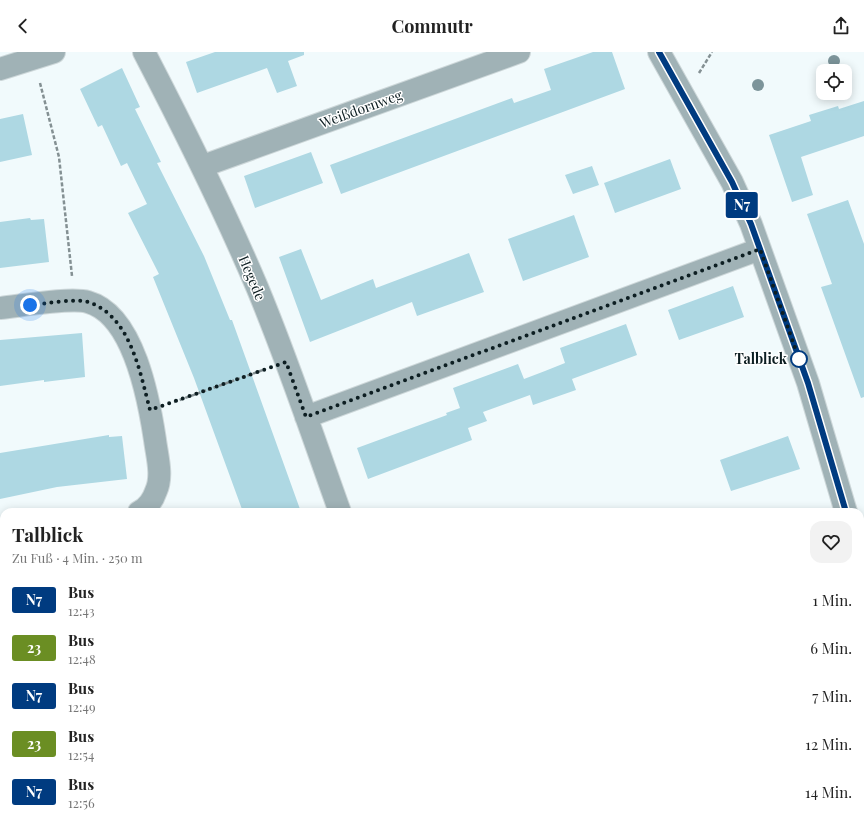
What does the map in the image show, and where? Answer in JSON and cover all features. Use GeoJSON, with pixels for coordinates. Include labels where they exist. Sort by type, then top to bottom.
{"type":"FeatureCollection","features":[{"type":"Feature","properties":{"kind":"street"},"geometry":{"type":"LineString","coordinates":[[0,69],[32,55],[54,52]]}},
{"type":"Feature","properties":{"kind":"street","name":"Hegede"},"geometry":{"type":"LineString","coordinates":[[144,52],[203,166],[257,288],[286,362],[339,508]]}},
{"type":"Feature","properties":{"kind":"street","name":"Weißdornweg"},"geometry":{"type":"LineString","coordinates":[[203,166],[519,52]]}},
{"type":"Feature","properties":{"kind":"street"},"geometry":{"type":"LineString","coordinates":[[659,52],[732,182],[760,249],[808,383],[845,508]]}},
{"type":"Feature","properties":{"kind":"street"},"geometry":{"type":"LineString","coordinates":[[306,417],[760,249]]}},
{"type":"Feature","properties":{"kind":"street"},"geometry":{"type":"LineString","coordinates":[[0,308],[75,301],[88,302],[102,309],[117,323],[129,342],[138,366],[150,410],[159,468],[157,490],[151,501],[143,508]]}},
{"type":"Feature","properties":{"kind":"path"},"geometry":{"type":"LineString","coordinates":[[32,55],[60,157],[75,301]]}},
{"type":"Feature","properties":{"kind":"path"},"geometry":{"type":"LineString","coordinates":[[150,410],[286,362]]}},
{"type":"Feature","properties":{"kind":"building"},"geometry":{"type":"Polygon","coordinates":[[[215,52],[304,52],[304,55],[288,61],[297,86],[277,93],[267,68],[197,93],[186,62],[215,52]]]}},
{"type":"Feature","properties":{"kind":"building"},"geometry":{"type":"Polygon","coordinates":[[[593,52],[612,52],[625,89],[341,194],[330,165],[512,98],[514,103],[551,90],[544,69],[593,52]]]}},
{"type":"Feature","properties":{"kind":"building"},"geometry":{"type":"Polygon","coordinates":[[[122,68],[140,107],[135,109],[161,162],[157,163],[204,256],[230,320],[232,320],[300,508],[242,508],[194,378],[153,277],[159,274],[128,213],[147,204],[127,163],[121,166],[102,125],[98,127],[80,89],[122,68]]]}},
{"type":"Feature","properties":{"kind":"building"},"geometry":{"type":"Polygon","coordinates":[[[864,101],[864,136],[801,157],[813,195],[792,202],[769,135],[811,121],[809,115],[838,106],[839,109],[864,101]]]}},
{"type":"Feature","properties":{"kind":"building"},"geometry":{"type":"Polygon","coordinates":[[[23,114],[32,155],[0,162],[0,119],[23,114]]]}},
{"type":"Feature","properties":{"kind":"building"},"geometry":{"type":"Polygon","coordinates":[[[311,152],[323,183],[255,208],[244,176],[311,152]]]}},
{"type":"Feature","properties":{"kind":"building"},"geometry":{"type":"Polygon","coordinates":[[[670,159],[681,189],[615,213],[604,183],[670,159]]]}},
{"type":"Feature","properties":{"kind":"building"},"geometry":{"type":"Polygon","coordinates":[[[592,166],[599,185],[573,194],[565,175],[592,166]]]}},
{"type":"Feature","properties":{"kind":"building"},"geometry":{"type":"Polygon","coordinates":[[[848,200],[864,244],[864,397],[861,398],[821,287],[832,284],[807,214],[848,200]]]}},
{"type":"Feature","properties":{"kind":"building"},"geometry":{"type":"Polygon","coordinates":[[[574,215],[589,257],[523,281],[508,239],[574,215]]]}},
{"type":"Feature","properties":{"kind":"building"},"geometry":{"type":"Polygon","coordinates":[[[30,218],[31,220],[44,219],[49,262],[0,268],[0,222],[30,218]]]}},
{"type":"Feature","properties":{"kind":"building"},"geometry":{"type":"Polygon","coordinates":[[[301,249],[321,300],[373,279],[376,288],[469,253],[484,292],[417,316],[412,302],[310,342],[279,257],[301,249]]]}},
{"type":"Feature","properties":{"kind":"building"},"geometry":{"type":"Polygon","coordinates":[[[733,286],[744,317],[679,340],[668,310],[733,286]]]}},
{"type":"Feature","properties":{"kind":"building"},"geometry":{"type":"Polygon","coordinates":[[[626,324],[637,355],[572,379],[576,390],[533,405],[530,395],[483,412],[487,421],[468,428],[472,440],[368,479],[357,448],[447,415],[446,413],[460,408],[453,388],[518,364],[524,379],[565,363],[560,348],[626,324]]]}},
{"type":"Feature","properties":{"kind":"building"},"geometry":{"type":"Polygon","coordinates":[[[82,333],[85,377],[44,382],[44,380],[0,386],[0,340],[82,333]]]}},
{"type":"Feature","properties":{"kind":"building"},"geometry":{"type":"Polygon","coordinates":[[[109,435],[109,437],[122,436],[127,479],[57,487],[0,499],[0,453],[109,435]]]}},
{"type":"Feature","properties":{"kind":"building"},"geometry":{"type":"Polygon","coordinates":[[[788,436],[800,469],[731,491],[720,460],[788,436]]]}},
{"type":"Feature","properties":{"kind":"bus line","name":"N7"},"geometry":{"type":"LineString","coordinates":[[659,52],[732,182],[751,224],[808,383],[845,508]]}},
{"type":"Feature","properties":{"kind":"place","name":"Talblick"},"geometry":{"type":"Point","coordinates":[799,359]}},
{"type":"Feature","properties":{"kind":"route"},"geometry":{"type":"LineString","coordinates":[[30,305],[75,301],[88,302],[102,309],[117,323],[129,342],[138,366],[150,410],[286,362],[306,417],[760,249],[799,359]]}}]}
